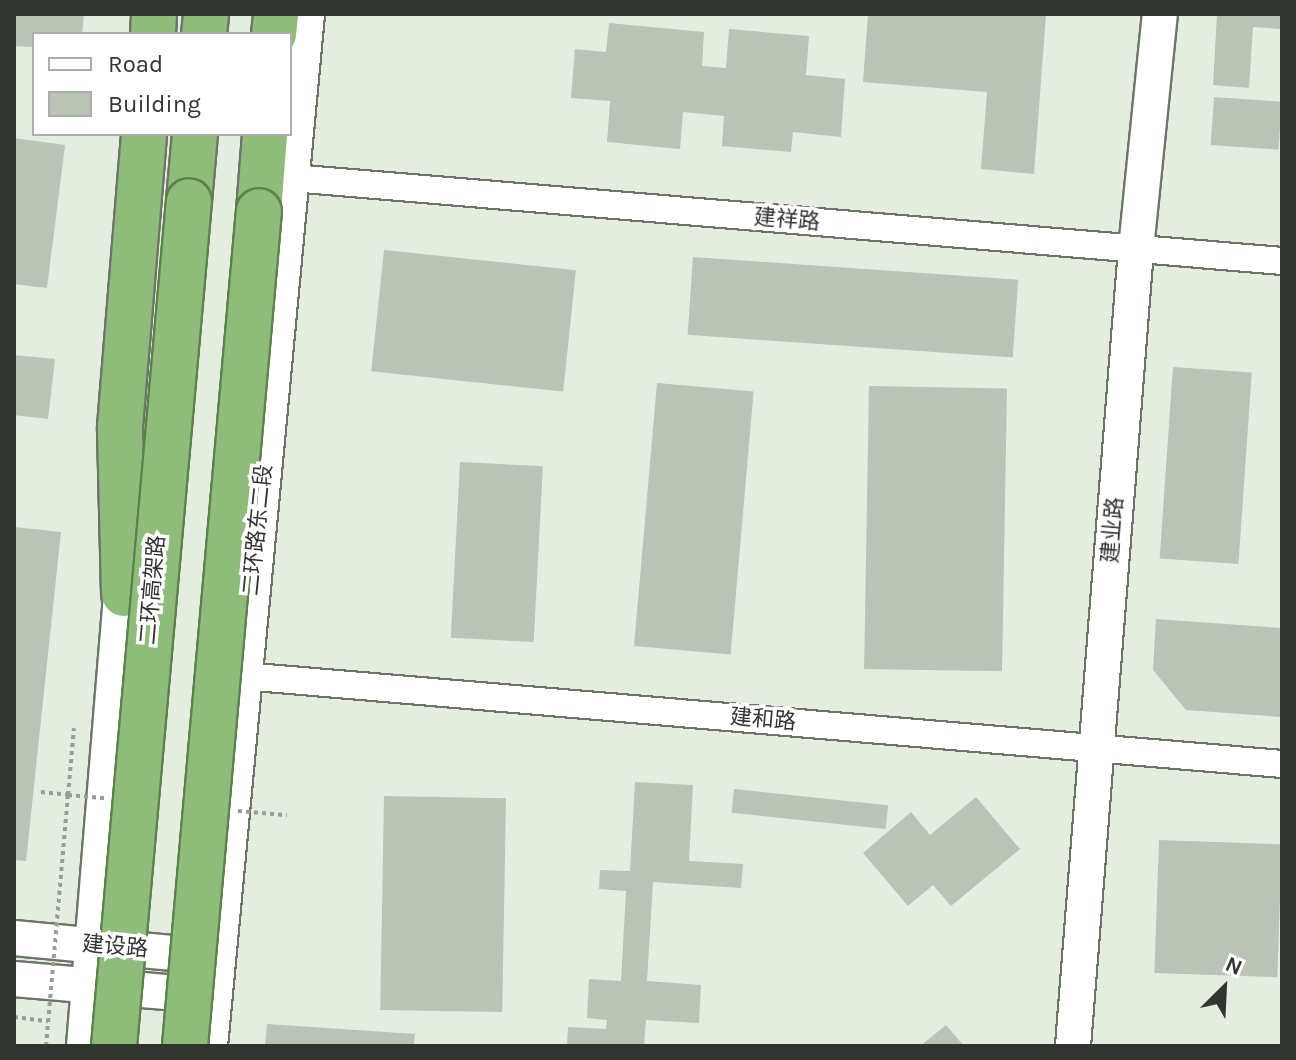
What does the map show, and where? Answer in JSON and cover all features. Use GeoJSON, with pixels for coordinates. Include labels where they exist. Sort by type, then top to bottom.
{"type":"FeatureCollection","features":[{"type":"Feature","properties":{"kind":"highway"},"geometry":{"type":"LineString","coordinates":[[124,594],[120,427],[144,136]]}},
{"type":"Feature","properties":{"kind":"highway","name":"二环高架路"},"geometry":{"type":"LineString","coordinates":[[114,1046],[195,136]]}},
{"type":"Feature","properties":{"kind":"highway"},"geometry":{"type":"LineString","coordinates":[[185,1046],[265,136]]}},
{"type":"Feature","properties":{"kind":"main road","name":"二环路东二段"},"geometry":{"type":"LineString","coordinates":[[208,1046],[292,178],[305,14]]}},
{"type":"Feature","properties":{"kind":"main road"},"geometry":{"type":"LineString","coordinates":[[86,1046],[161,136]]}},
{"type":"Feature","properties":{"kind":"street","name":"建业路"},"geometry":{"type":"LineString","coordinates":[[1073,1046],[1136,249],[1160,14]]}},
{"type":"Feature","properties":{"kind":"street","name":"建祥路"},"geometry":{"type":"LineString","coordinates":[[292,178],[1282,261]]}},
{"type":"Feature","properties":{"kind":"street","name":"建和路"},"geometry":{"type":"LineString","coordinates":[[243,676],[1282,764]]}},
{"type":"Feature","properties":{"kind":"street","name":"建设路"},"geometry":{"type":"LineString","coordinates":[[14,938],[216,957]]}},
{"type":"Feature","properties":{"kind":"street","name":"建设路"},"geometry":{"type":"LineString","coordinates":[[14,979],[212,996]]}},
{"type":"Feature","properties":{"kind":"path"},"geometry":{"type":"LineString","coordinates":[[46,1046],[74,728]]}},
{"type":"Feature","properties":{"kind":"path"},"geometry":{"type":"LineString","coordinates":[[41,792],[68,795]]}},
{"type":"Feature","properties":{"kind":"path"},"geometry":{"type":"LineString","coordinates":[[262,813],[287,815]]}},
{"type":"Feature","properties":{"kind":"path"},"geometry":{"type":"LineString","coordinates":[[14,1017],[48,1021]]}},
{"type":"Feature","properties":{"kind":"building"},"geometry":{"type":"Polygon","coordinates":[[[14,14],[84,14],[82,32],[32,32],[32,47],[14,46],[14,14]]]}},
{"type":"Feature","properties":{"kind":"building"},"geometry":{"type":"Polygon","coordinates":[[[868,14],[1046,14],[1034,174],[981,169],[987,92],[863,82],[868,14]]]}},
{"type":"Feature","properties":{"kind":"building"},"geometry":{"type":"Polygon","coordinates":[[[1217,14],[1282,14],[1282,29],[1253,27],[1249,88],[1213,85],[1217,14]]]}},
{"type":"Feature","properties":{"kind":"building"},"geometry":{"type":"Polygon","coordinates":[[[609,23],[704,32],[702,66],[726,68],[729,29],[809,36],[806,75],[845,79],[841,137],[793,132],[791,152],[722,146],[724,116],[683,112],[680,149],[607,142],[610,101],[571,98],[575,49],[606,52],[609,23]]]}},
{"type":"Feature","properties":{"kind":"building"},"geometry":{"type":"Polygon","coordinates":[[[1214,97],[1282,102],[1278,150],[1211,145],[1214,97]]]}},
{"type":"Feature","properties":{"kind":"building"},"geometry":{"type":"Polygon","coordinates":[[[14,138],[65,145],[47,288],[14,284],[14,138]]]}},
{"type":"Feature","properties":{"kind":"building"},"geometry":{"type":"Polygon","coordinates":[[[384,250],[576,270],[563,392],[371,371],[384,250]]]}},
{"type":"Feature","properties":{"kind":"building"},"geometry":{"type":"Polygon","coordinates":[[[693,257],[1018,280],[1013,358],[688,335],[693,257]]]}},
{"type":"Feature","properties":{"kind":"building"},"geometry":{"type":"Polygon","coordinates":[[[14,355],[55,359],[48,419],[14,415],[14,355]]]}},
{"type":"Feature","properties":{"kind":"building"},"geometry":{"type":"Polygon","coordinates":[[[1173,367],[1252,373],[1238,564],[1160,559],[1173,367]]]}},
{"type":"Feature","properties":{"kind":"building"},"geometry":{"type":"Polygon","coordinates":[[[657,383],[754,391],[731,654],[634,646],[657,383]]]}},
{"type":"Feature","properties":{"kind":"building"},"geometry":{"type":"Polygon","coordinates":[[[869,386],[1007,388],[1002,671],[864,669],[869,386]]]}},
{"type":"Feature","properties":{"kind":"building"},"geometry":{"type":"Polygon","coordinates":[[[460,462],[543,466],[534,642],[451,638],[460,462]]]}},
{"type":"Feature","properties":{"kind":"building"},"geometry":{"type":"Polygon","coordinates":[[[14,527],[61,532],[26,861],[14,860],[14,527]]]}},
{"type":"Feature","properties":{"kind":"building"},"geometry":{"type":"Polygon","coordinates":[[[1156,619],[1282,628],[1282,717],[1186,710],[1153,670],[1156,619]]]}},
{"type":"Feature","properties":{"kind":"building"},"geometry":{"type":"Polygon","coordinates":[[[635,782],[693,785],[689,861],[743,864],[741,888],[653,882],[647,981],[701,985],[699,1023],[646,1020],[644,1046],[567,1046],[568,1027],[606,1029],[607,1020],[587,1018],[589,979],[621,981],[626,891],[599,889],[600,870],[630,871],[635,782]]]}},
{"type":"Feature","properties":{"kind":"building"},"geometry":{"type":"Polygon","coordinates":[[[734,789],[888,805],[886,829],[731,813],[734,789]]]}},
{"type":"Feature","properties":{"kind":"building"},"geometry":{"type":"Polygon","coordinates":[[[384,796],[506,798],[502,1012],[380,1010],[384,796]]]}},
{"type":"Feature","properties":{"kind":"building"},"geometry":{"type":"Polygon","coordinates":[[[976,797],[1020,849],[951,906],[933,885],[908,906],[863,853],[911,812],[930,835],[976,797]]]}},
{"type":"Feature","properties":{"kind":"building"},"geometry":{"type":"Polygon","coordinates":[[[1159,840],[1282,844],[1277,977],[1154,973],[1159,840]]]}},
{"type":"Feature","properties":{"kind":"building"},"geometry":{"type":"Polygon","coordinates":[[[267,1024],[415,1034],[414,1046],[265,1046],[267,1024]]]}},
{"type":"Feature","properties":{"kind":"building"},"geometry":{"type":"Polygon","coordinates":[[[946,1025],[964,1046],[920,1046],[946,1025]]]}}]}
